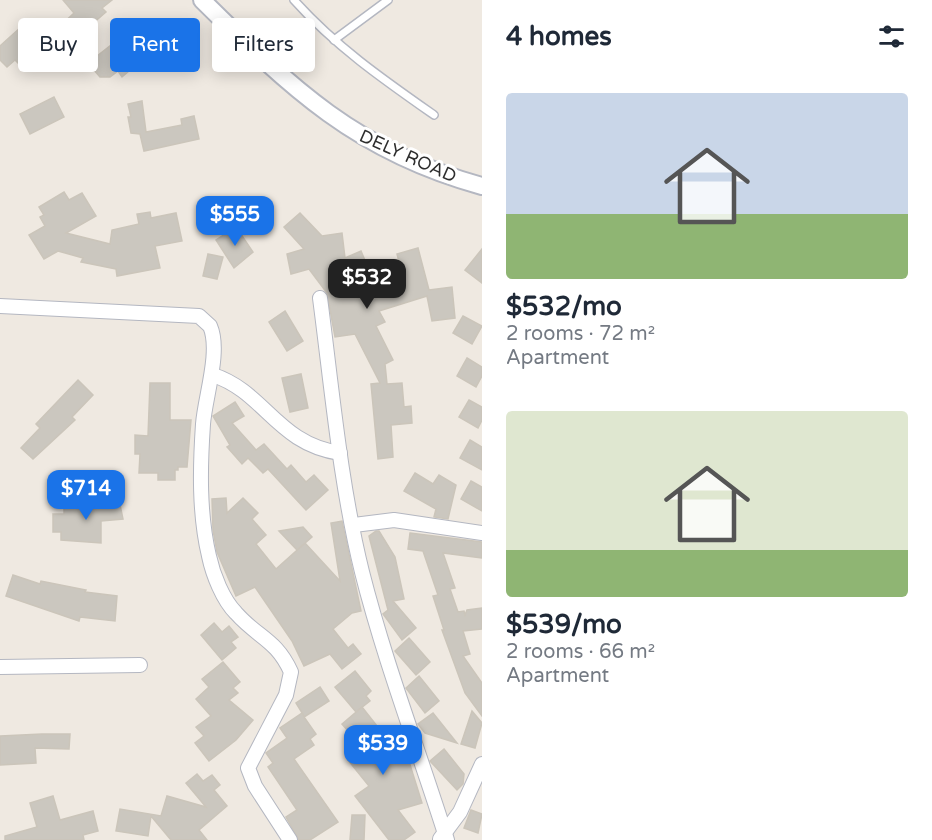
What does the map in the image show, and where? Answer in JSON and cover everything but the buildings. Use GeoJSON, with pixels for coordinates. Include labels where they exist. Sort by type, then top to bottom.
{"type":"FeatureCollection","features":[{"type":"Feature","properties":{"kind":"street","name":"DELY ROAD"},"geometry":{"type":"LineString","coordinates":[[202,0],[293,88],[336,121],[362,138],[402,158],[482,186]]}},
{"type":"Feature","properties":{"kind":"street"},"geometry":{"type":"LineString","coordinates":[[320,298],[340,453],[361,569],[444,838]]}},
{"type":"Feature","properties":{"kind":"street"},"geometry":{"type":"LineString","coordinates":[[0,306],[199,316],[208,323],[212,331],[213,375],[206,393],[203,424],[203,526],[209,559],[229,605],[245,622],[278,647],[291,672],[286,695],[248,768],[255,786],[290,840]]}},
{"type":"Feature","properties":{"kind":"street"},"geometry":{"type":"LineString","coordinates":[[213,375],[239,386],[286,432],[310,446],[340,453]]}},
{"type":"Feature","properties":{"kind":"street"},"geometry":{"type":"LineString","coordinates":[[354,525],[394,520],[482,533]]}},
{"type":"Feature","properties":{"kind":"street"},"geometry":{"type":"LineString","coordinates":[[0,667],[140,665]]}},
{"type":"Feature","properties":{"kind":"street"},"geometry":{"type":"LineString","coordinates":[[444,838],[460,812],[482,764]]}},
{"type":"Feature","properties":{"kind":"lane"},"geometry":{"type":"LineString","coordinates":[[294,0],[363,65],[434,116]]}},
{"type":"Feature","properties":{"kind":"lane"},"geometry":{"type":"LineString","coordinates":[[334,40],[388,0]]}}]}
